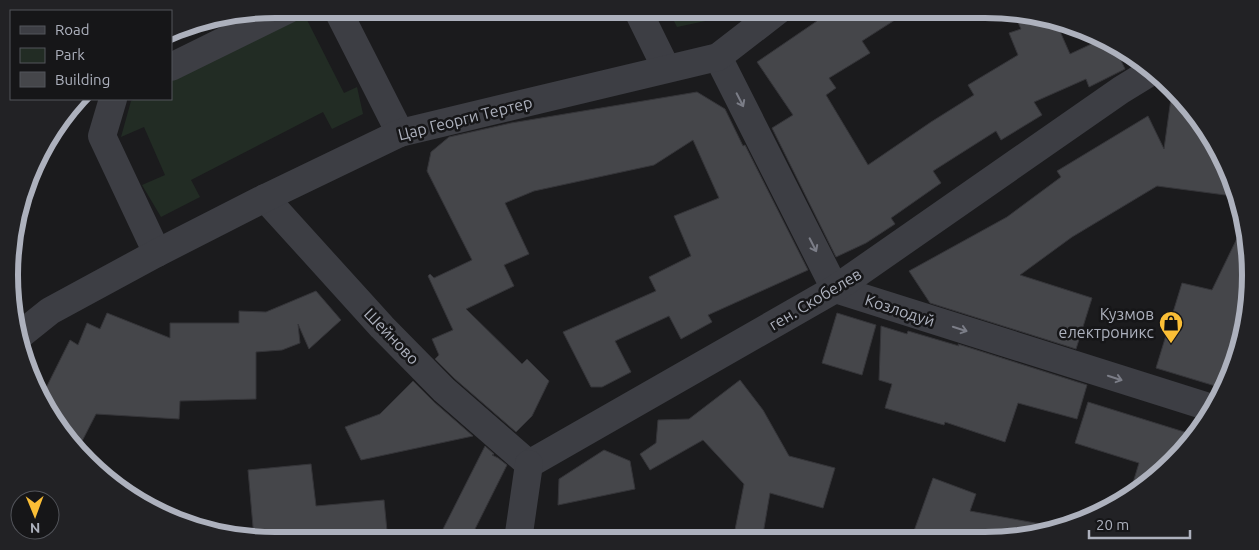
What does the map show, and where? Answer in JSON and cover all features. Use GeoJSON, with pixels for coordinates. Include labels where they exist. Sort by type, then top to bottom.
{"type":"FeatureCollection","features":[{"type":"Feature","properties":{"kind":"street"},"geometry":{"type":"LineString","coordinates":[[172,67],[271,18]]}},
{"type":"Feature","properties":{"kind":"street"},"geometry":{"type":"LineString","coordinates":[[341,18],[400,133]]}},
{"type":"Feature","properties":{"kind":"street"},"geometry":{"type":"LineString","coordinates":[[641,18],[666,68]]}},
{"type":"Feature","properties":{"kind":"street","name":"Цар Георги Тертер"},"geometry":{"type":"LineString","coordinates":[[24,332],[50,311],[157,253],[400,133],[718,57],[768,18]]}},
{"type":"Feature","properties":{"kind":"street"},"geometry":{"type":"LineString","coordinates":[[718,57],[835,289]]}},
{"type":"Feature","properties":{"kind":"street","name":"ген. Скобелев"},"geometry":{"type":"LineString","coordinates":[[529,464],[835,289],[1121,90],[1146,75]]}},
{"type":"Feature","properties":{"kind":"street"},"geometry":{"type":"LineString","coordinates":[[113,100],[102,136],[157,253]]}},
{"type":"Feature","properties":{"kind":"street","name":"Шейново"},"geometry":{"type":"LineString","coordinates":[[265,198],[382,327],[444,390],[529,464]]}},
{"type":"Feature","properties":{"kind":"street","name":"Козлодуй"},"geometry":{"type":"LineString","coordinates":[[835,289],[1206,406]]}},
{"type":"Feature","properties":{"kind":"street"},"geometry":{"type":"LineString","coordinates":[[519,532],[529,464]]}},
{"type":"Feature","properties":{"kind":"green space"},"geometry":{"type":"Polygon","coordinates":[[[301,18],[306,18],[344,93],[357,87],[363,114],[332,129],[323,112],[191,180],[200,197],[161,217],[142,185],[165,175],[144,127],[121,137],[131,101],[172,100],[172,81],[301,18]]]}},
{"type":"Feature","properties":{"kind":"green space"},"geometry":{"type":"Polygon","coordinates":[[[672,18],[716,18],[715,19],[677,27],[672,18]]]}},
{"type":"Feature","properties":{"kind":"building"},"geometry":{"type":"Polygon","coordinates":[[[820,18],[898,18],[862,41],[870,53],[829,78],[836,88],[826,95],[868,165],[974,95],[968,85],[1018,55],[1009,33],[1021,29],[1017,20],[1059,28],[1070,54],[1095,42],[1119,56],[1125,69],[1089,87],[1086,79],[1034,102],[1042,115],[1001,140],[996,131],[933,171],[941,183],[891,218],[895,224],[866,243],[836,257],[772,128],[793,115],[757,62],[820,18]]]}},
{"type":"Feature","properties":{"kind":"building"},"geometry":{"type":"Polygon","coordinates":[[[697,92],[725,109],[808,270],[708,315],[712,322],[681,339],[669,316],[615,341],[631,372],[602,387],[591,387],[563,332],[656,291],[649,277],[691,256],[674,216],[719,198],[693,140],[654,165],[534,191],[505,203],[529,254],[504,265],[514,286],[466,309],[522,364],[527,359],[549,381],[532,416],[516,432],[435,359],[439,355],[432,339],[453,330],[428,276],[430,274],[434,278],[472,260],[427,171],[431,152],[449,137],[511,123],[697,92]]]}},
{"type":"Feature","properties":{"kind":"building"},"geometry":{"type":"Polygon","coordinates":[[[1171,98],[1188,118],[1207,146],[1229,195],[1157,186],[1072,237],[1020,275],[1092,298],[1076,349],[930,303],[909,271],[1007,217],[1061,177],[1057,171],[1148,116],[1164,149],[1171,98]]]}},
{"type":"Feature","properties":{"kind":"building"},"geometry":{"type":"Polygon","coordinates":[[[1238,236],[1242,275],[1237,325],[1228,358],[1216,386],[1156,368],[1182,283],[1212,290],[1238,236]]]}},
{"type":"Feature","properties":{"kind":"building"},"geometry":{"type":"Polygon","coordinates":[[[316,291],[341,320],[309,349],[298,324],[300,343],[282,350],[256,352],[256,399],[180,401],[179,419],[96,414],[80,444],[61,418],[45,390],[70,340],[78,345],[87,323],[100,329],[107,313],[170,338],[170,323],[239,323],[239,311],[266,312],[316,291]]]}},
{"type":"Feature","properties":{"kind":"building"},"geometry":{"type":"Polygon","coordinates":[[[837,313],[876,325],[862,375],[822,363],[837,313]]]}},
{"type":"Feature","properties":{"kind":"building"},"geometry":{"type":"Polygon","coordinates":[[[881,326],[907,334],[908,331],[959,346],[958,344],[1087,385],[1077,419],[1018,403],[1005,442],[945,422],[944,425],[885,408],[892,384],[879,380],[881,326]]]}},
{"type":"Feature","properties":{"kind":"building"},"geometry":{"type":"Polygon","coordinates":[[[740,380],[763,410],[789,456],[835,468],[823,508],[770,493],[763,532],[735,532],[744,484],[703,440],[650,470],[640,454],[656,443],[658,420],[689,419],[740,380]]]}},
{"type":"Feature","properties":{"kind":"building"},"geometry":{"type":"Polygon","coordinates":[[[413,381],[473,436],[361,460],[345,427],[380,414],[413,381]]]}},
{"type":"Feature","properties":{"kind":"building"},"geometry":{"type":"Polygon","coordinates":[[[1088,402],[1187,433],[1154,469],[1132,485],[1139,463],[1075,443],[1088,402]]]}},
{"type":"Feature","properties":{"kind":"building"},"geometry":{"type":"Polygon","coordinates":[[[485,446],[494,454],[492,455],[507,465],[474,532],[442,532],[485,446]]]}},
{"type":"Feature","properties":{"kind":"building"},"geometry":{"type":"Polygon","coordinates":[[[604,450],[630,461],[635,489],[558,505],[559,479],[604,450]]]}},
{"type":"Feature","properties":{"kind":"building"},"geometry":{"type":"Polygon","coordinates":[[[311,464],[316,506],[384,500],[387,532],[253,531],[248,470],[311,464]]]}},
{"type":"Feature","properties":{"kind":"building"},"geometry":{"type":"Polygon","coordinates":[[[933,478],[976,494],[970,511],[1046,525],[1001,532],[914,531],[933,478]]]}},
{"type":"Feature","properties":{"kind":"place","name":"Кузмов електроникс"},"geometry":{"type":"Point","coordinates":[1171,344]}}]}
